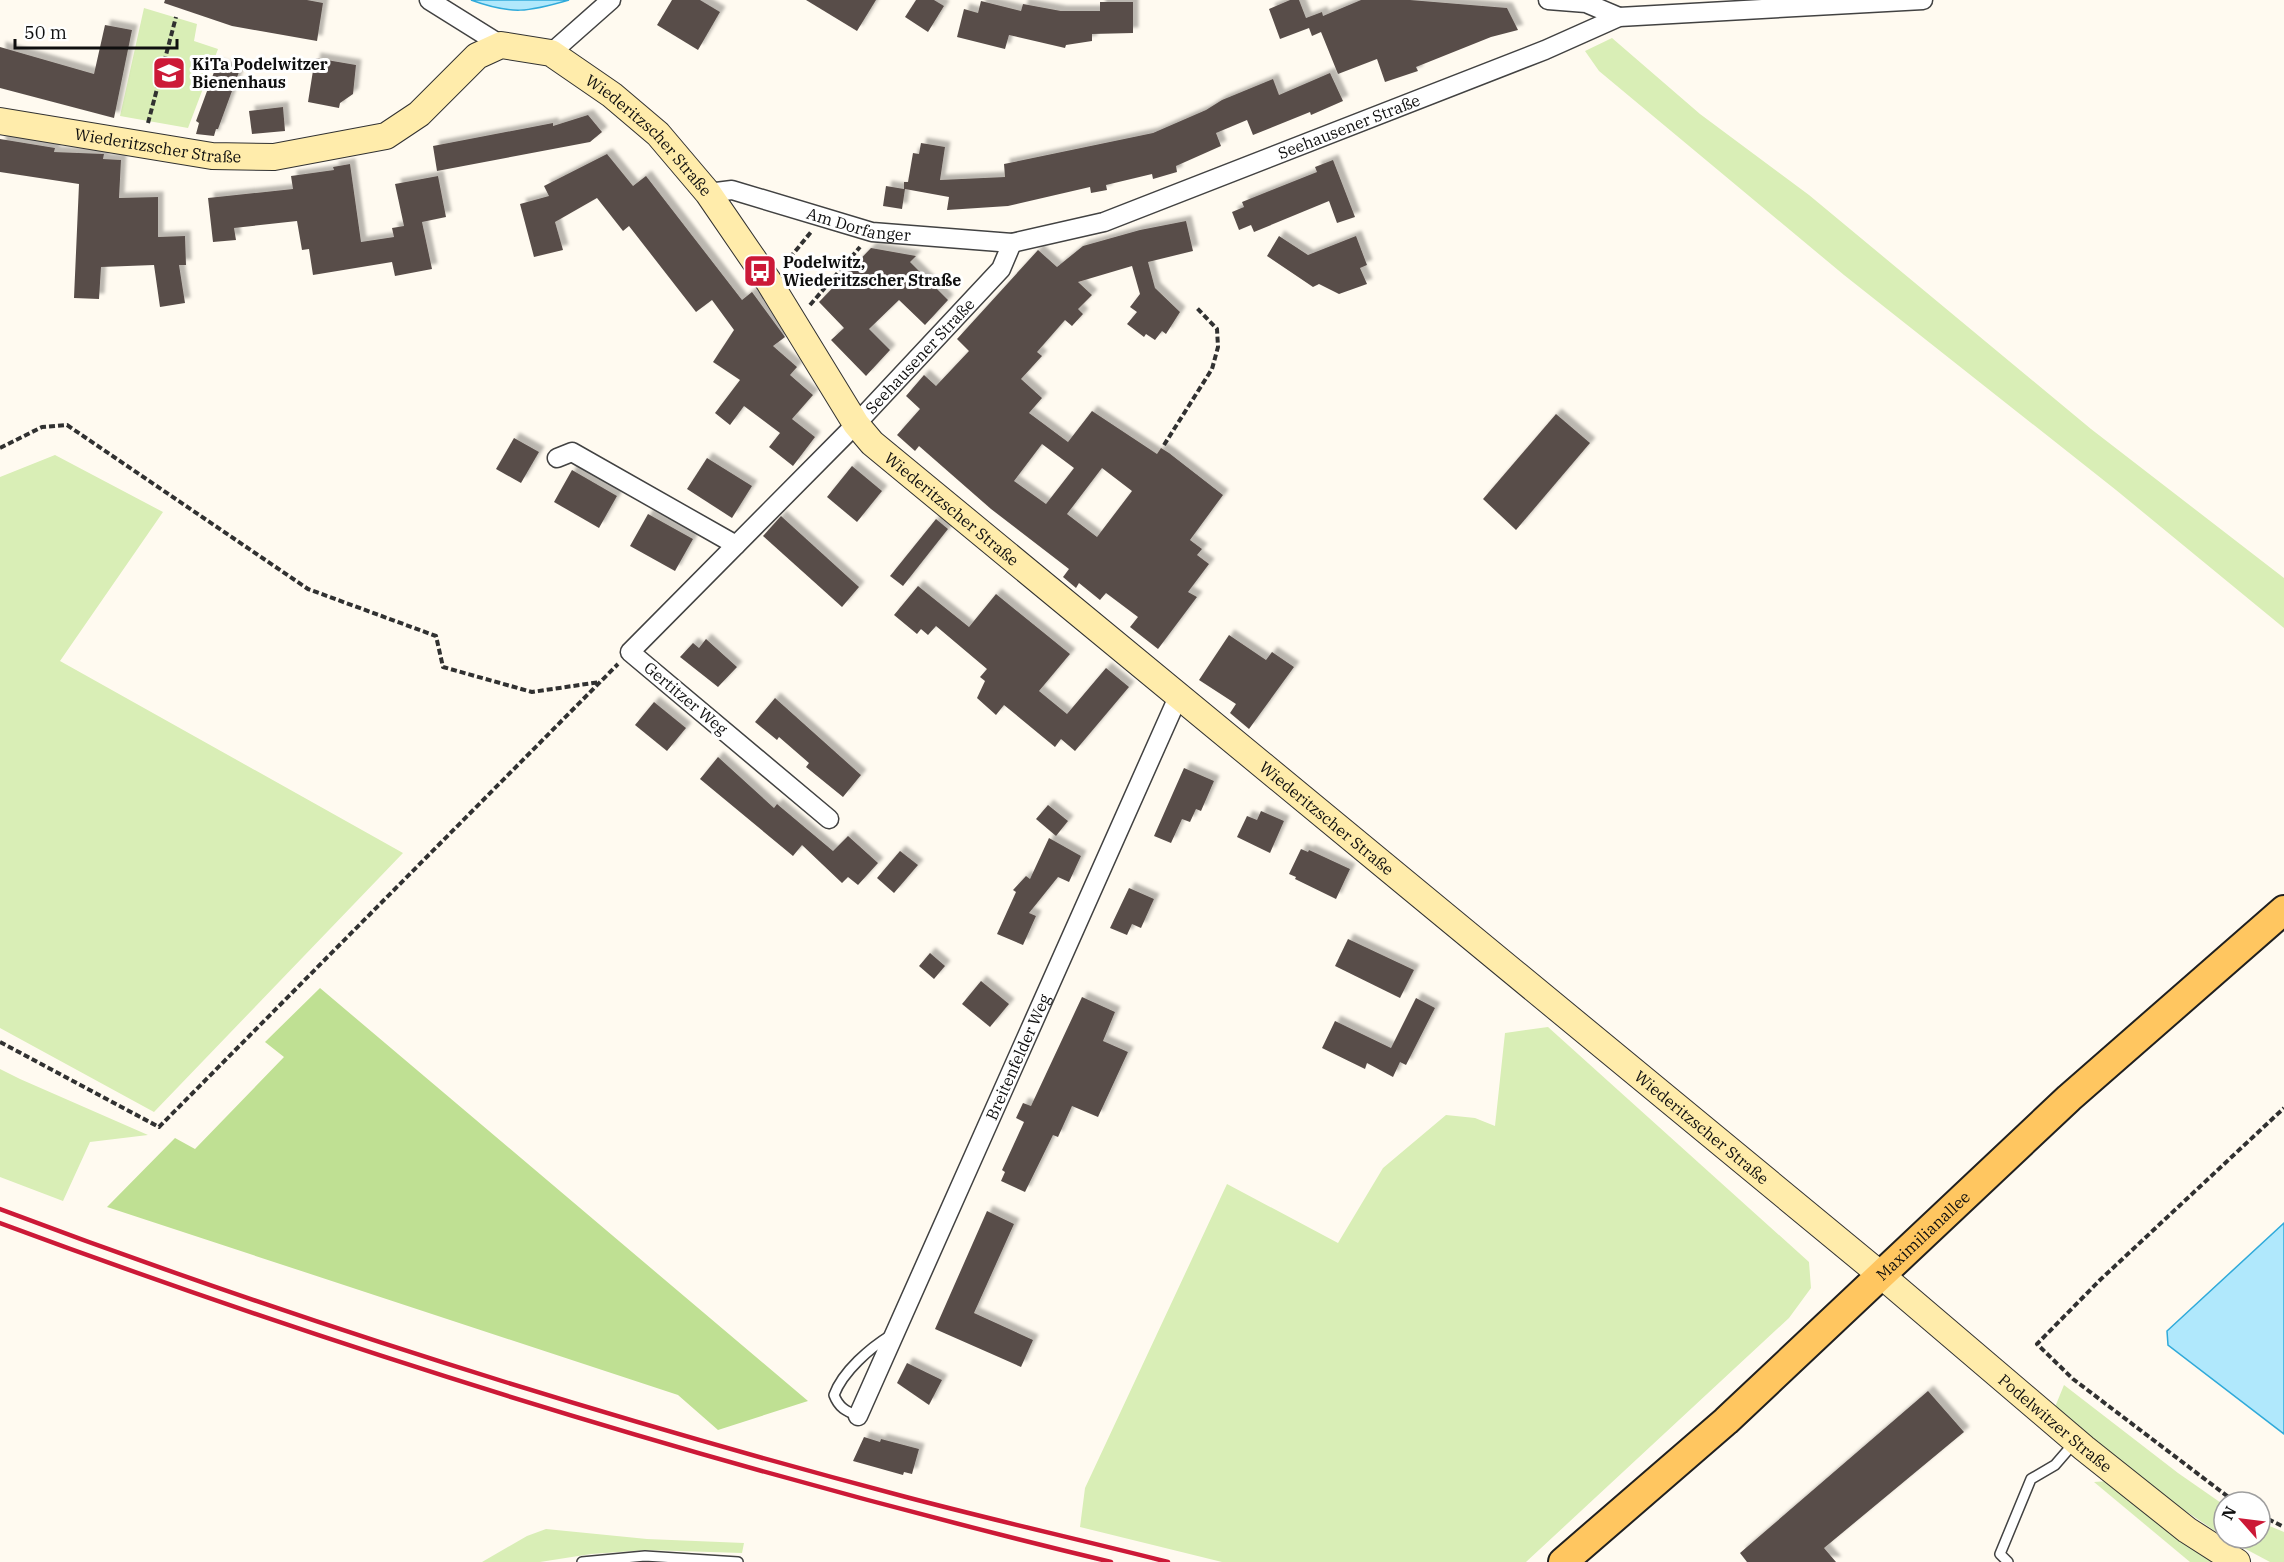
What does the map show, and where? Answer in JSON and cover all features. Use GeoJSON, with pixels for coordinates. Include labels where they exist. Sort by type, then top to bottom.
{"type":"FeatureCollection","features":[{"type":"Feature","properties":{"kind":"main road","name":"Maximilianallee"},"geometry":{"type":"LineString","coordinates":[[1563,1562],[1726,1421],[2069,1098],[2284,910]]}},
{"type":"Feature","properties":{"kind":"street"},"geometry":{"type":"LineString","coordinates":[[429,0],[501,45]]}},
{"type":"Feature","properties":{"kind":"street"},"geometry":{"type":"LineString","coordinates":[[551,53],[611,0]]}},
{"type":"Feature","properties":{"kind":"street"},"geometry":{"type":"LineString","coordinates":[[1548,0],[1586,3],[1619,18]]}},
{"type":"Feature","properties":{"kind":"street","name":"Seehausener Straße"},"geometry":{"type":"LineString","coordinates":[[856,424],[1001,269],[1012,243],[1104,222],[1545,50],[1619,18],[1923,0]]}},
{"type":"Feature","properties":{"kind":"street","name":"Wiederitzscher Straße"},"geometry":{"type":"LineString","coordinates":[[0,121],[221,157],[254,159],[386,136],[418,114],[477,56],[501,45],[551,53],[612,95],[658,134],[708,193],[770,282],[856,424],[872,443],[1881,1275]]}},
{"type":"Feature","properties":{"kind":"street","name":"Am Dorfanger"},"geometry":{"type":"LineString","coordinates":[[708,193],[732,190],[872,232],[1012,243]]}},
{"type":"Feature","properties":{"kind":"street","name":"Gertitzer Weg"},"geometry":{"type":"LineString","coordinates":[[829,819],[630,652],[856,424]]}},
{"type":"Feature","properties":{"kind":"street"},"geometry":{"type":"LineString","coordinates":[[557,458],[572,452],[736,545]]}},
{"type":"Feature","properties":{"kind":"street","name":"Breitenfelder Weg"},"geometry":{"type":"LineString","coordinates":[[858,1416],[1178,697]]}},
{"type":"Feature","properties":{"kind":"street","name":"Podelwitzer Straße"},"geometry":{"type":"LineString","coordinates":[[1881,1275],[2076,1441],[2187,1530],[2237,1562]]}},
{"type":"Feature","properties":{"kind":"lane"},"geometry":{"type":"LineString","coordinates":[[858,1416],[844,1410],[837,1403],[834,1395],[838,1385],[844,1376],[895,1332]]}},
{"type":"Feature","properties":{"kind":"lane"},"geometry":{"type":"LineString","coordinates":[[2008,1562],[2000,1554],[2031,1479],[2055,1465],[2076,1441]]}},
{"type":"Feature","properties":{"kind":"lane"},"geometry":{"type":"LineString","coordinates":[[582,1562],[645,1556],[738,1562]]}},
{"type":"Feature","properties":{"kind":"path"},"geometry":{"type":"LineString","coordinates":[[142,144],[176,16]]}},
{"type":"Feature","properties":{"kind":"path"},"geometry":{"type":"LineString","coordinates":[[770,282],[824,217]]}},
{"type":"Feature","properties":{"kind":"path"},"geometry":{"type":"LineString","coordinates":[[795,323],[872,232]]}},
{"type":"Feature","properties":{"kind":"path"},"geometry":{"type":"LineString","coordinates":[[1164,445],[1212,369],[1216,356],[1217,329],[1197,308]]}},
{"type":"Feature","properties":{"kind":"path"},"geometry":{"type":"LineString","coordinates":[[0,448],[42,427],[67,425],[308,589],[436,636],[443,667],[532,692],[601,681]]}},
{"type":"Feature","properties":{"kind":"path"},"geometry":{"type":"LineString","coordinates":[[0,1041],[159,1127],[630,652]]}},
{"type":"Feature","properties":{"kind":"path"},"geometry":{"type":"LineString","coordinates":[[2219,1490],[2073,1379],[2037,1344],[2100,1280],[2284,1108]]}},
{"type":"Feature","properties":{"kind":"green space","name":"KiTa Podelwitzer Bienenhaus"},"geometry":{"type":"Polygon","coordinates":[[[144,8],[197,24],[194,41],[218,49],[188,128],[120,116],[144,8]]]}},
{"type":"Feature","properties":{"kind":"green space"},"geometry":{"type":"Polygon","coordinates":[[[1612,38],[1700,114],[1809,195],[2091,429],[2284,578],[2284,628],[2116,490],[1844,275],[1599,71],[1585,51],[1612,38]]]}},
{"type":"Feature","properties":{"kind":"green space"},"geometry":{"type":"Polygon","coordinates":[[[55,455],[163,512],[60,661],[403,853],[154,1112],[0,1028],[0,477],[55,455]]]}},
{"type":"Feature","properties":{"kind":"green space"},"geometry":{"type":"Polygon","coordinates":[[[320,988],[808,1401],[718,1430],[678,1395],[107,1207],[175,1138],[195,1149],[284,1057],[265,1042],[320,988]]]}},
{"type":"Feature","properties":{"kind":"green space"},"geometry":{"type":"Polygon","coordinates":[[[1548,1027],[1809,1262],[1811,1288],[1789,1318],[1526,1562],[1222,1562],[1080,1527],[1085,1488],[1227,1184],[1338,1243],[1383,1168],[1446,1115],[1475,1118],[1495,1126],[1505,1033],[1548,1027]]]}},
{"type":"Feature","properties":{"kind":"green space"},"geometry":{"type":"Polygon","coordinates":[[[0,1069],[148,1135],[90,1142],[63,1201],[0,1177],[0,1069]]]}},
{"type":"Feature","properties":{"kind":"green space"},"geometry":{"type":"Polygon","coordinates":[[[2064,1385],[2212,1497],[2212,1529],[2159,1493],[2055,1407],[2064,1385]]]}},
{"type":"Feature","properties":{"kind":"green space"},"geometry":{"type":"Polygon","coordinates":[[[2108,1481],[2213,1562],[2190,1562],[2094,1482],[2108,1481]]]}},
{"type":"Feature","properties":{"kind":"green space"},"geometry":{"type":"Polygon","coordinates":[[[2272,1527],[2284,1532],[2284,1562],[2270,1562],[2248,1550],[2272,1550],[2272,1527]]]}},
{"type":"Feature","properties":{"kind":"green space"},"geometry":{"type":"Polygon","coordinates":[[[546,1529],[647,1539],[744,1543],[742,1553],[647,1550],[591,1554],[540,1562],[482,1562],[527,1536],[546,1529]]]}},
{"type":"Feature","properties":{"kind":"water"},"geometry":{"type":"Polygon","coordinates":[[[471,0],[569,0],[531,9],[509,10],[471,0]]]}},
{"type":"Feature","properties":{"kind":"water"},"geometry":{"type":"Polygon","coordinates":[[[2284,1223],[2284,1434],[2168,1345],[2167,1331],[2284,1223]]]}},
{"type":"Feature","properties":{"kind":"building"},"geometry":{"type":"Polygon","coordinates":[[[165,0],[307,0],[323,3],[317,41],[232,26],[164,3],[165,0]]]}},
{"type":"Feature","properties":{"kind":"building"},"geometry":{"type":"Polygon","coordinates":[[[672,0],[700,0],[720,12],[698,50],[657,25],[672,0]]]}},
{"type":"Feature","properties":{"kind":"building"},"geometry":{"type":"Polygon","coordinates":[[[806,0],[876,0],[857,31],[806,0]]]}},
{"type":"Feature","properties":{"kind":"building"},"geometry":{"type":"Polygon","coordinates":[[[916,0],[934,0],[944,6],[928,32],[905,17],[916,0]]]}},
{"type":"Feature","properties":{"kind":"building"},"geometry":{"type":"Polygon","coordinates":[[[1290,0],[1299,0],[1306,18],[1322,12],[1323,16],[1361,0],[1410,0],[1507,8],[1518,30],[1491,37],[1416,67],[1418,71],[1385,82],[1377,59],[1338,74],[1321,32],[1312,36],[1309,28],[1280,39],[1269,9],[1290,0]]]}},
{"type":"Feature","properties":{"kind":"building"},"geometry":{"type":"Polygon","coordinates":[[[981,1],[1021,11],[1023,4],[1061,11],[1100,11],[1100,2],[1133,2],[1133,33],[1092,34],[1092,41],[1066,45],[1065,48],[1009,35],[1005,49],[957,37],[964,9],[978,13],[981,1]]]}},
{"type":"Feature","properties":{"kind":"building"},"geometry":{"type":"Polygon","coordinates":[[[105,25],[132,30],[114,118],[0,88],[0,47],[94,74],[105,25]]]}},
{"type":"Feature","properties":{"kind":"building"},"geometry":{"type":"Polygon","coordinates":[[[315,58],[356,65],[353,94],[340,103],[339,108],[308,102],[315,58]]]}},
{"type":"Feature","properties":{"kind":"building"},"geometry":{"type":"Polygon","coordinates":[[[217,64],[239,72],[214,136],[196,134],[199,123],[196,121],[217,64]]]}},
{"type":"Feature","properties":{"kind":"building"},"geometry":{"type":"Polygon","coordinates":[[[1330,73],[1343,101],[1253,135],[1247,120],[1216,133],[1221,146],[1176,166],[1177,172],[1153,179],[1152,174],[1106,185],[1107,190],[1091,193],[1090,187],[1008,206],[947,210],[949,197],[905,189],[902,209],[883,206],[886,186],[904,189],[904,182],[908,182],[913,153],[919,154],[921,143],[945,147],[940,180],[1005,177],[1004,164],[1153,133],[1273,79],[1279,95],[1330,73]]]}},
{"type":"Feature","properties":{"kind":"building"},"geometry":{"type":"Polygon","coordinates":[[[283,107],[285,131],[252,134],[249,111],[283,107]]]}},
{"type":"Feature","properties":{"kind":"building"},"geometry":{"type":"Polygon","coordinates":[[[588,115],[602,132],[590,142],[437,171],[433,146],[553,123],[553,126],[588,115]]]}},
{"type":"Feature","properties":{"kind":"building"},"geometry":{"type":"Polygon","coordinates":[[[0,139],[55,148],[54,152],[104,154],[103,159],[121,160],[119,198],[158,197],[158,237],[185,236],[186,265],[179,265],[185,303],[160,307],[154,265],[101,267],[99,299],[74,298],[79,184],[0,172],[0,139]]]}},
{"type":"Feature","properties":{"kind":"building"},"geometry":{"type":"Polygon","coordinates":[[[607,154],[633,186],[646,176],[742,300],[752,292],[785,337],[773,346],[797,367],[790,375],[813,395],[792,419],[815,437],[793,466],[769,447],[780,433],[744,406],[730,425],[715,413],[740,380],[713,362],[734,330],[712,300],[696,312],[629,226],[623,231],[597,198],[555,222],[563,250],[534,257],[520,204],[549,196],[544,186],[607,154]]]}},
{"type":"Feature","properties":{"kind":"building"},"geometry":{"type":"Polygon","coordinates":[[[1333,160],[1355,217],[1337,223],[1329,201],[1254,232],[1251,225],[1239,230],[1232,212],[1244,207],[1242,202],[1317,172],[1315,167],[1333,160]]]}},
{"type":"Feature","properties":{"kind":"building"},"geometry":{"type":"Polygon","coordinates":[[[350,164],[361,242],[394,237],[392,228],[404,226],[395,184],[438,176],[446,217],[422,222],[432,269],[395,276],[392,262],[313,275],[309,249],[302,250],[297,221],[234,228],[236,240],[213,242],[208,198],[293,189],[291,176],[334,170],[333,167],[350,164]]]}},
{"type":"Feature","properties":{"kind":"building"},"geometry":{"type":"Polygon","coordinates":[[[1186,221],[1193,251],[1148,262],[1155,288],[1180,312],[1166,334],[1162,331],[1155,340],[1146,334],[1144,337],[1127,324],[1137,312],[1130,307],[1140,294],[1132,266],[1078,282],[1092,295],[1078,309],[1083,314],[1072,326],[1065,320],[1037,352],[1042,356],[1021,379],[1042,398],[1029,413],[1068,442],[1092,411],[1157,454],[1161,448],[1169,453],[1223,495],[1190,540],[1202,549],[1197,555],[1209,564],[1188,592],[1197,597],[1158,649],[1130,627],[1138,617],[1106,593],[1100,600],[1079,583],[1076,588],[1063,577],[1069,569],[991,509],[919,446],[915,451],[897,435],[920,409],[906,396],[924,375],[936,386],[969,351],[957,339],[1038,250],[1057,267],[1083,246],[1140,230],[1186,221]],[[1042,444],[1014,481],[1046,504],[1074,468],[1042,444]],[[1102,468],[1067,514],[1097,537],[1132,491],[1102,468]]]}},
{"type":"Feature","properties":{"kind":"building"},"geometry":{"type":"Polygon","coordinates":[[[1279,236],[1308,255],[1356,236],[1367,265],[1360,268],[1367,284],[1339,294],[1319,284],[1313,287],[1267,256],[1279,236]]]}},
{"type":"Feature","properties":{"kind":"building"},"geometry":{"type":"Polygon","coordinates":[[[871,248],[916,256],[910,262],[948,300],[925,325],[899,300],[869,329],[890,350],[866,376],[831,340],[844,328],[819,302],[871,248]]]}},
{"type":"Feature","properties":{"kind":"building"},"geometry":{"type":"Polygon","coordinates":[[[1556,414],[1590,443],[1516,530],[1483,499],[1556,414]]]}},
{"type":"Feature","properties":{"kind":"building"},"geometry":{"type":"Polygon","coordinates":[[[514,438],[539,452],[521,483],[496,469],[514,438]]]}},
{"type":"Feature","properties":{"kind":"building"},"geometry":{"type":"Polygon","coordinates":[[[707,458],[752,486],[732,518],[687,489],[707,458]]]}},
{"type":"Feature","properties":{"kind":"building"},"geometry":{"type":"Polygon","coordinates":[[[852,466],[882,491],[857,522],[827,497],[852,466]]]}},
{"type":"Feature","properties":{"kind":"building"},"geometry":{"type":"Polygon","coordinates":[[[572,470],[617,496],[599,528],[554,502],[572,470]]]}},
{"type":"Feature","properties":{"kind":"building"},"geometry":{"type":"Polygon","coordinates":[[[648,514],[693,539],[675,571],[630,546],[648,514]]]}},
{"type":"Feature","properties":{"kind":"building"},"geometry":{"type":"Polygon","coordinates":[[[781,516],[859,587],[842,607],[763,536],[781,516]]]}},
{"type":"Feature","properties":{"kind":"building"},"geometry":{"type":"Polygon","coordinates":[[[936,519],[948,529],[903,586],[890,576],[936,519]]]}},
{"type":"Feature","properties":{"kind":"building"},"geometry":{"type":"Polygon","coordinates":[[[918,586],[969,627],[996,594],[1070,654],[1039,691],[1067,714],[1106,668],[1129,687],[1075,751],[1061,739],[1055,747],[1004,705],[996,715],[977,698],[985,681],[980,677],[987,669],[936,626],[928,635],[921,629],[917,634],[894,615],[918,586]]]}},
{"type":"Feature","properties":{"kind":"building"},"geometry":{"type":"Polygon","coordinates":[[[1229,635],[1266,660],[1272,652],[1294,667],[1249,729],[1230,713],[1236,704],[1199,680],[1229,635]]]}},
{"type":"Feature","properties":{"kind":"building"},"geometry":{"type":"Polygon","coordinates":[[[706,639],[737,667],[718,687],[680,657],[693,643],[699,648],[706,639]]]}},
{"type":"Feature","properties":{"kind":"building"},"geometry":{"type":"Polygon","coordinates":[[[775,698],[861,775],[843,797],[806,767],[809,763],[779,737],[777,740],[755,722],[775,698]]]}},
{"type":"Feature","properties":{"kind":"building"},"geometry":{"type":"Polygon","coordinates":[[[654,702],[686,728],[667,751],[635,725],[654,702]]]}},
{"type":"Feature","properties":{"kind":"building"},"geometry":{"type":"Polygon","coordinates":[[[718,757],[774,808],[777,804],[833,851],[848,836],[878,863],[858,885],[848,877],[842,883],[802,845],[793,856],[700,779],[718,757]]]}},
{"type":"Feature","properties":{"kind":"building"},"geometry":{"type":"Polygon","coordinates":[[[1184,768],[1214,781],[1201,811],[1196,809],[1190,822],[1182,819],[1171,843],[1154,836],[1184,768]]]}},
{"type":"Feature","properties":{"kind":"building"},"geometry":{"type":"Polygon","coordinates":[[[1048,805],[1068,821],[1056,836],[1036,819],[1048,805]]]}},
{"type":"Feature","properties":{"kind":"building"},"geometry":{"type":"Polygon","coordinates":[[[1261,811],[1284,821],[1270,853],[1237,837],[1247,816],[1257,820],[1261,811]]]}},
{"type":"Feature","properties":{"kind":"building"},"geometry":{"type":"Polygon","coordinates":[[[1049,838],[1081,856],[1069,882],[1058,877],[1029,913],[1036,916],[1023,945],[997,934],[1016,892],[1013,890],[1026,876],[1030,879],[1049,838]]]}},
{"type":"Feature","properties":{"kind":"building"},"geometry":{"type":"Polygon","coordinates":[[[1301,849],[1308,852],[1309,850],[1350,869],[1336,899],[1289,874],[1301,849]]]}},
{"type":"Feature","properties":{"kind":"building"},"geometry":{"type":"Polygon","coordinates":[[[900,851],[918,865],[894,893],[877,878],[900,851]]]}},
{"type":"Feature","properties":{"kind":"building"},"geometry":{"type":"Polygon","coordinates":[[[1129,888],[1154,899],[1141,928],[1132,924],[1127,935],[1110,928],[1129,888]]]}},
{"type":"Feature","properties":{"kind":"building"},"geometry":{"type":"Polygon","coordinates":[[[1348,939],[1414,970],[1400,998],[1335,966],[1348,939]]]}},
{"type":"Feature","properties":{"kind":"building"},"geometry":{"type":"Polygon","coordinates":[[[930,953],[945,966],[934,979],[919,966],[930,953]]]}},
{"type":"Feature","properties":{"kind":"building"},"geometry":{"type":"Polygon","coordinates":[[[981,981],[1009,1004],[990,1027],[962,1004],[981,981]]]}},
{"type":"Feature","properties":{"kind":"building"},"geometry":{"type":"Polygon","coordinates":[[[1082,997],[1115,1012],[1103,1041],[1128,1052],[1098,1117],[1072,1106],[1058,1137],[1053,1135],[1025,1192],[1001,1181],[1005,1172],[1002,1170],[1024,1122],[1016,1118],[1023,1103],[1031,1106],[1082,997]]]}},
{"type":"Feature","properties":{"kind":"building"},"geometry":{"type":"Polygon","coordinates":[[[1416,998],[1435,1008],[1406,1065],[1400,1062],[1393,1077],[1367,1063],[1365,1069],[1322,1048],[1335,1021],[1391,1048],[1416,998]]]}},
{"type":"Feature","properties":{"kind":"building"},"geometry":{"type":"Polygon","coordinates":[[[987,1211],[1014,1224],[974,1313],[1033,1340],[1021,1367],[935,1329],[987,1211]]]}},
{"type":"Feature","properties":{"kind":"building"},"geometry":{"type":"Polygon","coordinates":[[[907,1363],[942,1380],[929,1405],[897,1383],[907,1363]]]}},
{"type":"Feature","properties":{"kind":"building"},"geometry":{"type":"Polygon","coordinates":[[[1928,1391],[1964,1432],[1824,1548],[1836,1562],[1747,1562],[1740,1553],[1928,1391]]]}},
{"type":"Feature","properties":{"kind":"building"},"geometry":{"type":"Polygon","coordinates":[[[864,1437],[919,1449],[912,1474],[904,1472],[903,1475],[853,1461],[864,1437]]]}},
{"type":"Feature","properties":{"kind":"railway"},"geometry":{"type":"LineString","coordinates":[[0,1209],[336,1328],[563,1400],[906,1497],[1168,1562]]}},
{"type":"Feature","properties":{"kind":"railway"},"geometry":{"type":"LineString","coordinates":[[0,1223],[274,1320],[550,1409],[829,1490],[1111,1562]]}},
{"type":"Feature","properties":{"kind":"place","name":"KiTa Podelwitzer Bienenhaus"},"geometry":{"type":"Point","coordinates":[169,73]}},
{"type":"Feature","properties":{"kind":"place","name":"Podelwitz, Wiederitzscher Straße"},"geometry":{"type":"Point","coordinates":[760,271]}}]}
